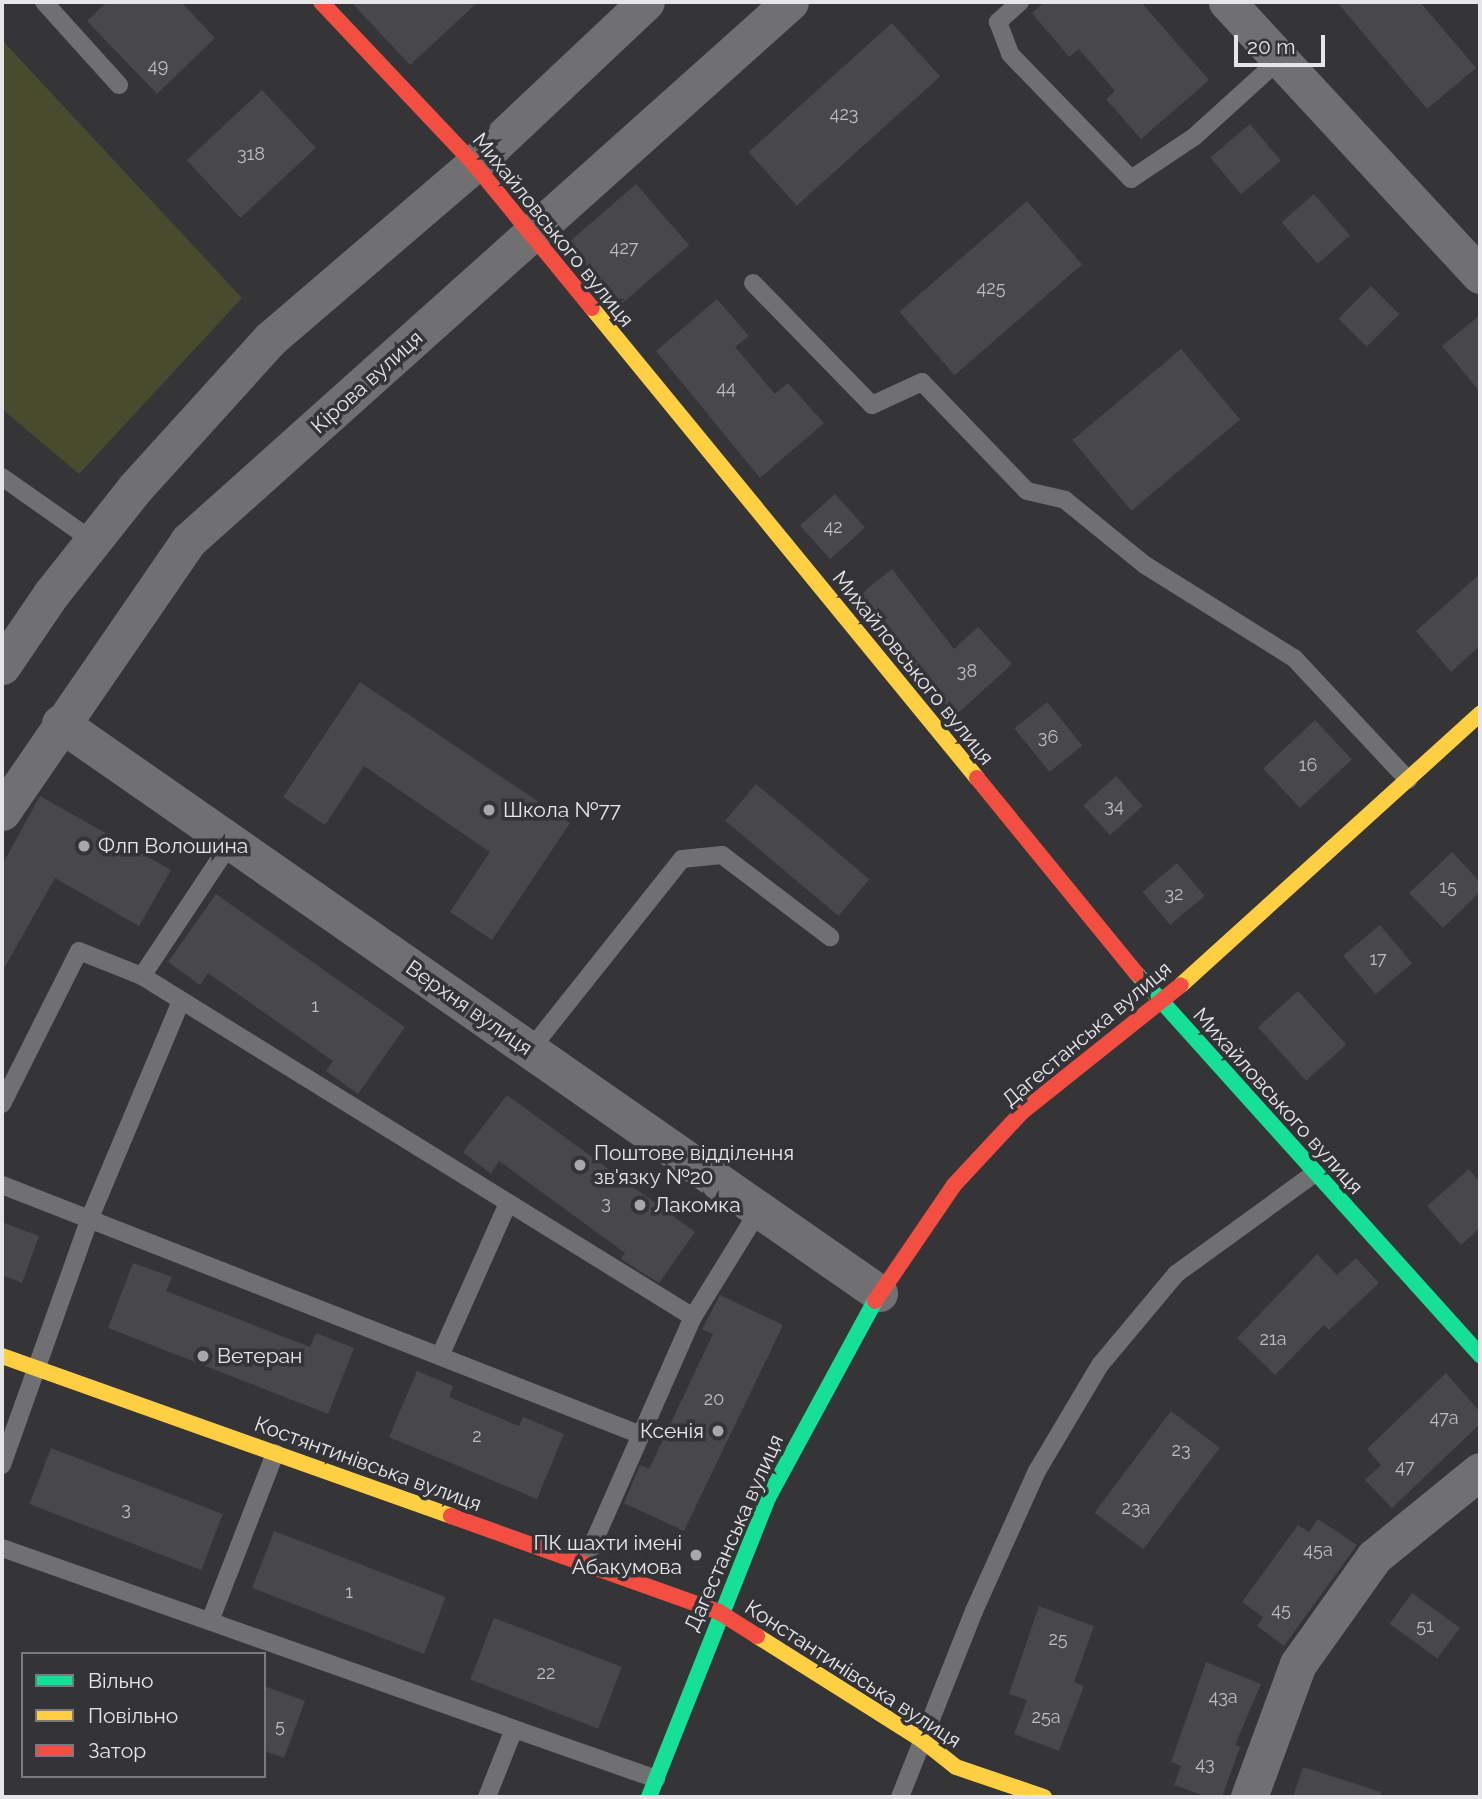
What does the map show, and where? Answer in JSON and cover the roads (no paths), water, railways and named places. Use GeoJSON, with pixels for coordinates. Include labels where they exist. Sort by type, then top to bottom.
{"type":"FeatureCollection","features":[{"type":"Feature","properties":{"kind":"street","name":"Михайловського вулиця"},"geometry":{"type":"LineString","coordinates":[[321,2],[474,164],[1161,1003],[1480,1355]]}},
{"type":"Feature","properties":{"kind":"street"},"geometry":{"type":"LineString","coordinates":[[2,666],[93,541],[270,339],[474,164],[646,2]]}},
{"type":"Feature","properties":{"kind":"street","name":"Кірова вулиця"},"geometry":{"type":"LineString","coordinates":[[2,812],[60,723],[188,541],[532,236],[790,2]]}},
{"type":"Feature","properties":{"kind":"street"},"geometry":{"type":"LineString","coordinates":[[1227,2],[1480,275]]}},
{"type":"Feature","properties":{"kind":"street","name":"Дагестанська вулиця"},"geometry":{"type":"LineString","coordinates":[[649,1797],[719,1612],[768,1499],[879,1293],[954,1185],[1022,1112],[1161,1003],[1480,714]]}},
{"type":"Feature","properties":{"kind":"street","name":"Верхня вулиця"},"geometry":{"type":"LineString","coordinates":[[60,723],[879,1293]]}},
{"type":"Feature","properties":{"kind":"street","name":"Костянтинівська вулиця"},"geometry":{"type":"LineString","coordinates":[[2,1356],[719,1612]]}},
{"type":"Feature","properties":{"kind":"street"},"geometry":{"type":"LineString","coordinates":[[1249,1797],[1298,1664],[1374,1557],[1480,1471]]}},
{"type":"Feature","properties":{"kind":"street","name":"Константинівська вулиця"},"geometry":{"type":"LineString","coordinates":[[719,1612],[922,1740],[956,1767],[1044,1797]]}},
{"type":"Feature","properties":{"kind":"lane"},"geometry":{"type":"LineString","coordinates":[[44,2],[119,85]]}},
{"type":"Feature","properties":{"kind":"lane"},"geometry":{"type":"LineString","coordinates":[[1020,2],[998,22],[1010,54],[1131,179],[1194,137],[1280,59]]}},
{"type":"Feature","properties":{"kind":"lane"},"geometry":{"type":"LineString","coordinates":[[753,283],[872,405],[922,382],[1027,491],[1065,500],[1145,565],[1294,658],[1408,780]]}},
{"type":"Feature","properties":{"kind":"lane"},"geometry":{"type":"LineString","coordinates":[[2,477],[93,541]]}},
{"type":"Feature","properties":{"kind":"lane"},"geometry":{"type":"LineString","coordinates":[[142,976],[231,842]]}},
{"type":"Feature","properties":{"kind":"lane"},"geometry":{"type":"LineString","coordinates":[[530,1050],[682,859],[722,855],[830,937]]}},
{"type":"Feature","properties":{"kind":"lane"},"geometry":{"type":"LineString","coordinates":[[2,1104],[79,951],[142,976],[693,1317]]}},
{"type":"Feature","properties":{"kind":"lane"},"geometry":{"type":"LineString","coordinates":[[2,1465],[33,1367],[89,1220],[181,1001]]}},
{"type":"Feature","properties":{"kind":"lane"},"geometry":{"type":"LineString","coordinates":[[900,1797],[1037,1471],[1100,1366],[1176,1274],[1315,1173]]}},
{"type":"Feature","properties":{"kind":"lane"},"geometry":{"type":"LineString","coordinates":[[2,1185],[641,1434]]}},
{"type":"Feature","properties":{"kind":"lane"},"geometry":{"type":"LineString","coordinates":[[440,1356],[508,1203]]}},
{"type":"Feature","properties":{"kind":"lane"},"geometry":{"type":"LineString","coordinates":[[584,1564],[693,1317],[759,1210]]}},
{"type":"Feature","properties":{"kind":"lane"},"geometry":{"type":"LineString","coordinates":[[209,1621],[275,1453]]}},
{"type":"Feature","properties":{"kind":"lane"},"geometry":{"type":"LineString","coordinates":[[2,1548],[656,1779]]}},
{"type":"Feature","properties":{"kind":"lane"},"geometry":{"type":"LineString","coordinates":[[487,1797],[514,1728]]}},
{"type":"Feature","properties":{"kind":"place","name":"Школа №77"},"geometry":{"type":"Point","coordinates":[489,810]}},
{"type":"Feature","properties":{"kind":"place","name":"Флп Волошина"},"geometry":{"type":"Point","coordinates":[84,846]}},
{"type":"Feature","properties":{"kind":"place","name":"Поштове відділення зв'язку №20"},"geometry":{"type":"Point","coordinates":[580,1165]}},
{"type":"Feature","properties":{"kind":"place","name":"Лакомка"},"geometry":{"type":"Point","coordinates":[640,1205]}},
{"type":"Feature","properties":{"kind":"place","name":"Ветеран"},"geometry":{"type":"Point","coordinates":[203,1356]}},
{"type":"Feature","properties":{"kind":"place","name":"Ксенія"},"geometry":{"type":"Point","coordinates":[718,1431]}},
{"type":"Feature","properties":{"kind":"place","name":"ПК шахти імені Абакумова"},"geometry":{"type":"Point","coordinates":[696,1555]}}]}
